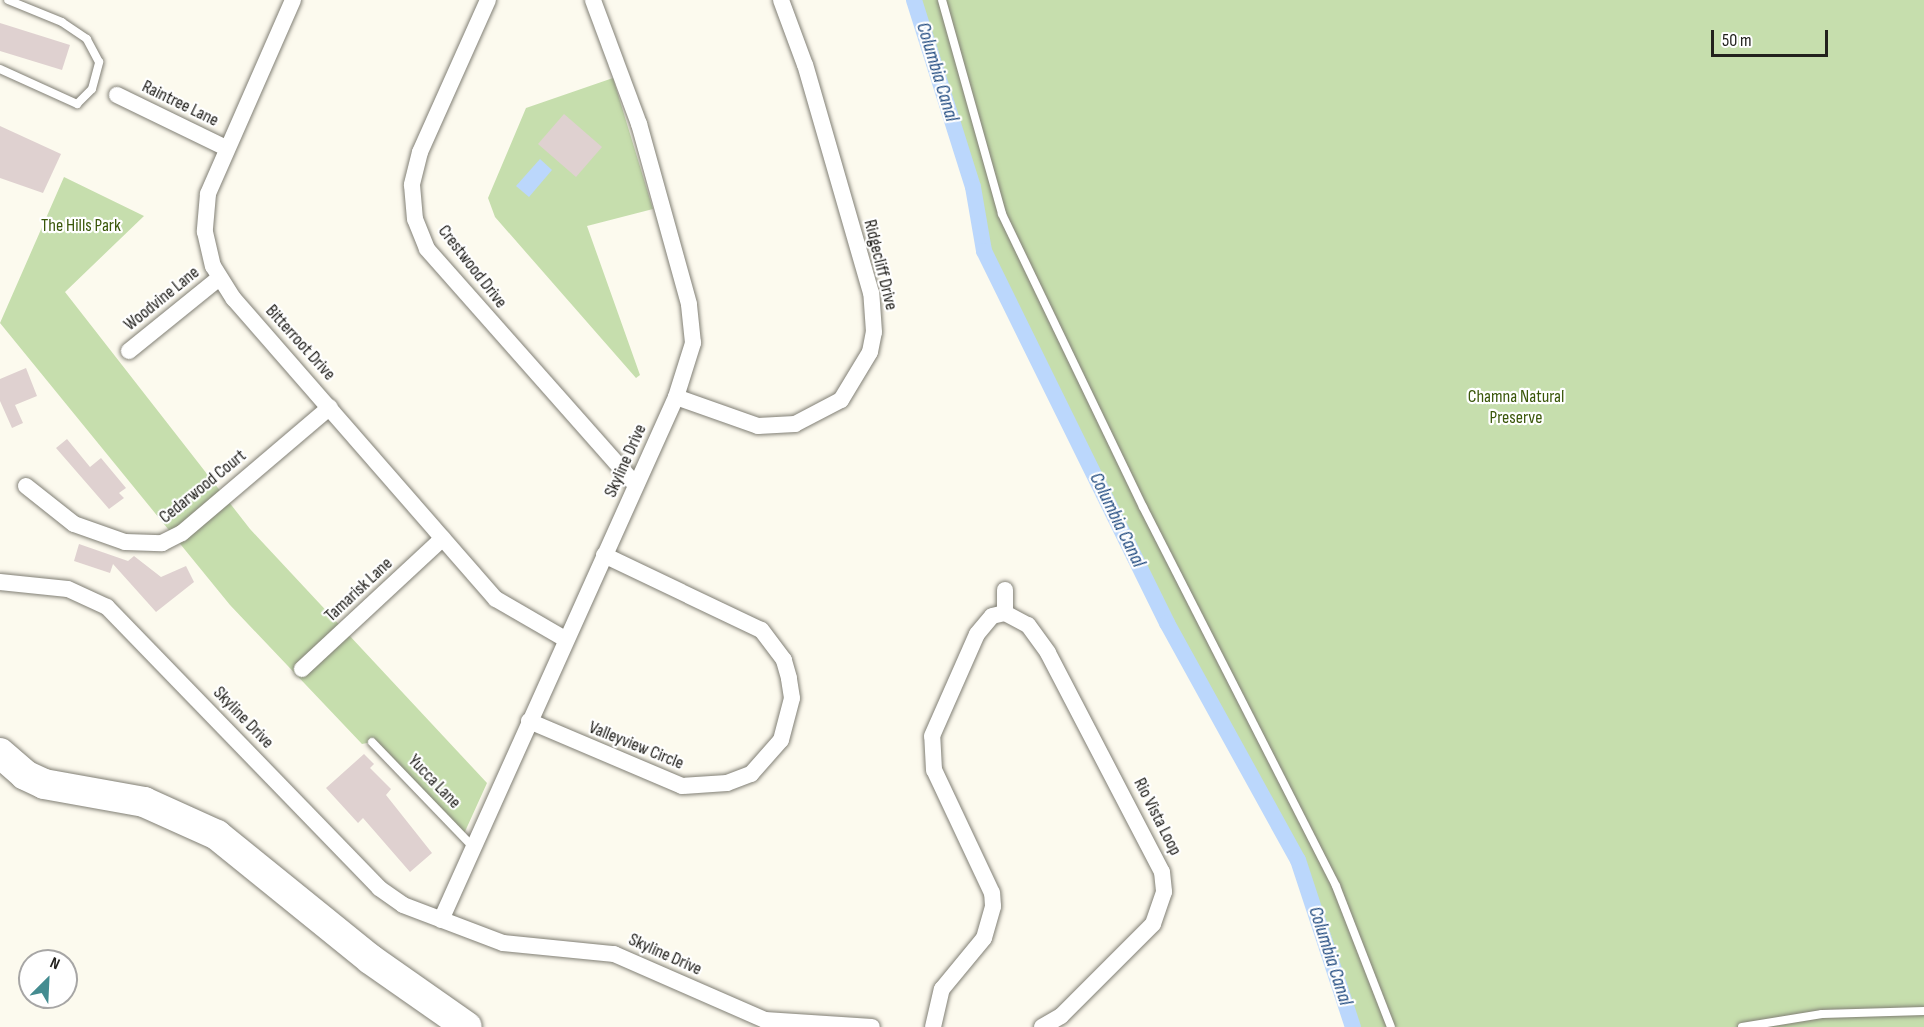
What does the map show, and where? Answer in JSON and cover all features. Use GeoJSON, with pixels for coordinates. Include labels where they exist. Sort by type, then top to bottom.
{"type":"FeatureCollection","features":[{"type":"Feature","properties":{"kind":"highway"},"geometry":{"type":"LineString","coordinates":[[0,753],[25,776],[44,784],[144,802],[217,835],[370,960],[467,1027]]}},
{"type":"Feature","properties":{"kind":"street","name":"Bitterroot Drive"},"geometry":{"type":"LineString","coordinates":[[293,0],[226,148],[205,209],[208,252],[219,278],[443,538],[512,612],[565,639]]}},
{"type":"Feature","properties":{"kind":"street","name":"Crestwood Drive"},"geometry":{"type":"LineString","coordinates":[[488,0],[420,152],[412,186],[415,219],[428,249],[636,485]]}},
{"type":"Feature","properties":{"kind":"street","name":"Skyline Drive"},"geometry":{"type":"LineString","coordinates":[[441,920],[472,846],[687,370],[693,324],[639,124],[593,0]]}},
{"type":"Feature","properties":{"kind":"street","name":"Ridgecliff Drive"},"geometry":{"type":"LineString","coordinates":[[676,397],[758,426],[795,424],[841,400],[870,352],[874,333],[871,293],[805,65],[781,0]]}},
{"type":"Feature","properties":{"kind":"street","name":"Raintree Lane"},"geometry":{"type":"LineString","coordinates":[[117,95],[226,148]]}},
{"type":"Feature","properties":{"kind":"street","name":"Woodvine Lane"},"geometry":{"type":"LineString","coordinates":[[129,351],[219,278]]}},
{"type":"Feature","properties":{"kind":"street","name":"Cedarwood Court"},"geometry":{"type":"LineString","coordinates":[[26,486],[74,524],[125,542],[162,543],[182,533],[330,407]]}},
{"type":"Feature","properties":{"kind":"street","name":"Tamarisk Lane"},"geometry":{"type":"LineString","coordinates":[[302,669],[443,538]]}},
{"type":"Feature","properties":{"kind":"street","name":"Valleyview Circle"},"geometry":{"type":"LineString","coordinates":[[529,721],[682,786],[715,786],[751,774],[781,740],[792,699],[789,678],[784,660],[760,630],[604,555]]}},
{"type":"Feature","properties":{"kind":"street","name":"Skyline Drive"},"geometry":{"type":"LineString","coordinates":[[0,582],[68,589],[107,607],[379,888],[441,920],[503,943],[614,954],[765,1020],[872,1027]]}},
{"type":"Feature","properties":{"kind":"street"},"geometry":{"type":"LineString","coordinates":[[933,1027],[942,989],[984,938],[993,906],[987,882],[934,770],[932,736],[977,634],[992,616],[1005,613],[1005,590]]}},
{"type":"Feature","properties":{"kind":"street","name":"Rio Vista Loop"},"geometry":{"type":"LineString","coordinates":[[1005,613],[1028,625],[1048,653],[1162,872],[1164,892],[1153,924],[1061,1016],[1042,1027]]}},
{"type":"Feature","properties":{"kind":"lane"},"geometry":{"type":"LineString","coordinates":[[0,69],[77,104],[92,89],[99,62],[87,39],[52,18],[8,0]]}},
{"type":"Feature","properties":{"kind":"lane"},"geometry":{"type":"LineString","coordinates":[[942,0],[1002,214],[1143,507],[1336,886],[1391,1027]]}},
{"type":"Feature","properties":{"kind":"lane","name":"Yucca Lane"},"geometry":{"type":"LineString","coordinates":[[372,742],[472,846]]}},
{"type":"Feature","properties":{"kind":"lane"},"geometry":{"type":"LineString","coordinates":[[1742,1027],[1822,1014],[1924,1011]]}},
{"type":"Feature","properties":{"kind":"green space","name":"Chamna Natural Preserve"},"geometry":{"type":"Polygon","coordinates":[[[914,0],[1924,0],[1924,1027],[1352,1027],[1298,860],[1167,623],[984,251],[973,187],[914,0]]]}},
{"type":"Feature","properties":{"kind":"green space"},"geometry":{"type":"Polygon","coordinates":[[[613,78],[653,209],[587,226],[640,375],[636,378],[495,217],[488,198],[526,108],[613,78]]]}},
{"type":"Feature","properties":{"kind":"green space","name":"The Hills Park"},"geometry":{"type":"Polygon","coordinates":[[[64,177],[144,216],[65,292],[250,529],[487,783],[463,836],[372,742],[362,744],[230,605],[0,323],[64,177]]]}},
{"type":"Feature","properties":{"kind":"water"},"geometry":{"type":"Polygon","coordinates":[[[540,159],[552,170],[529,197],[516,186],[540,159]]]}},
{"type":"Feature","properties":{"kind":"building"},"geometry":{"type":"Polygon","coordinates":[[[0,23],[70,45],[62,70],[0,51],[0,23]]]}},
{"type":"Feature","properties":{"kind":"building"},"geometry":{"type":"Polygon","coordinates":[[[564,114],[602,147],[576,177],[538,144],[564,114]]]}},
{"type":"Feature","properties":{"kind":"building"},"geometry":{"type":"Polygon","coordinates":[[[0,126],[61,154],[43,193],[0,178],[0,126]]]}},
{"type":"Feature","properties":{"kind":"building"},"geometry":{"type":"Polygon","coordinates":[[[26,368],[37,396],[15,405],[23,423],[12,428],[0,401],[0,379],[26,368]]]}},
{"type":"Feature","properties":{"kind":"building"},"geometry":{"type":"Polygon","coordinates":[[[67,439],[90,467],[101,458],[126,488],[119,493],[124,498],[109,509],[56,448],[67,439]]]}},
{"type":"Feature","properties":{"kind":"building"},"geometry":{"type":"Polygon","coordinates":[[[79,544],[128,561],[134,556],[161,577],[186,566],[194,582],[156,612],[113,564],[110,573],[74,561],[79,544]]]}},
{"type":"Feature","properties":{"kind":"building"},"geometry":{"type":"Polygon","coordinates":[[[364,754],[374,764],[370,768],[391,789],[386,795],[432,853],[410,872],[363,818],[358,823],[326,788],[364,754]]]}},
{"type":"Feature","properties":{"kind":"waterway","name":"Columbia Canal"},"geometry":{"type":"LineString","coordinates":[[914,0],[973,187],[984,251],[1167,623],[1298,860],[1353,1027]]}}]}
